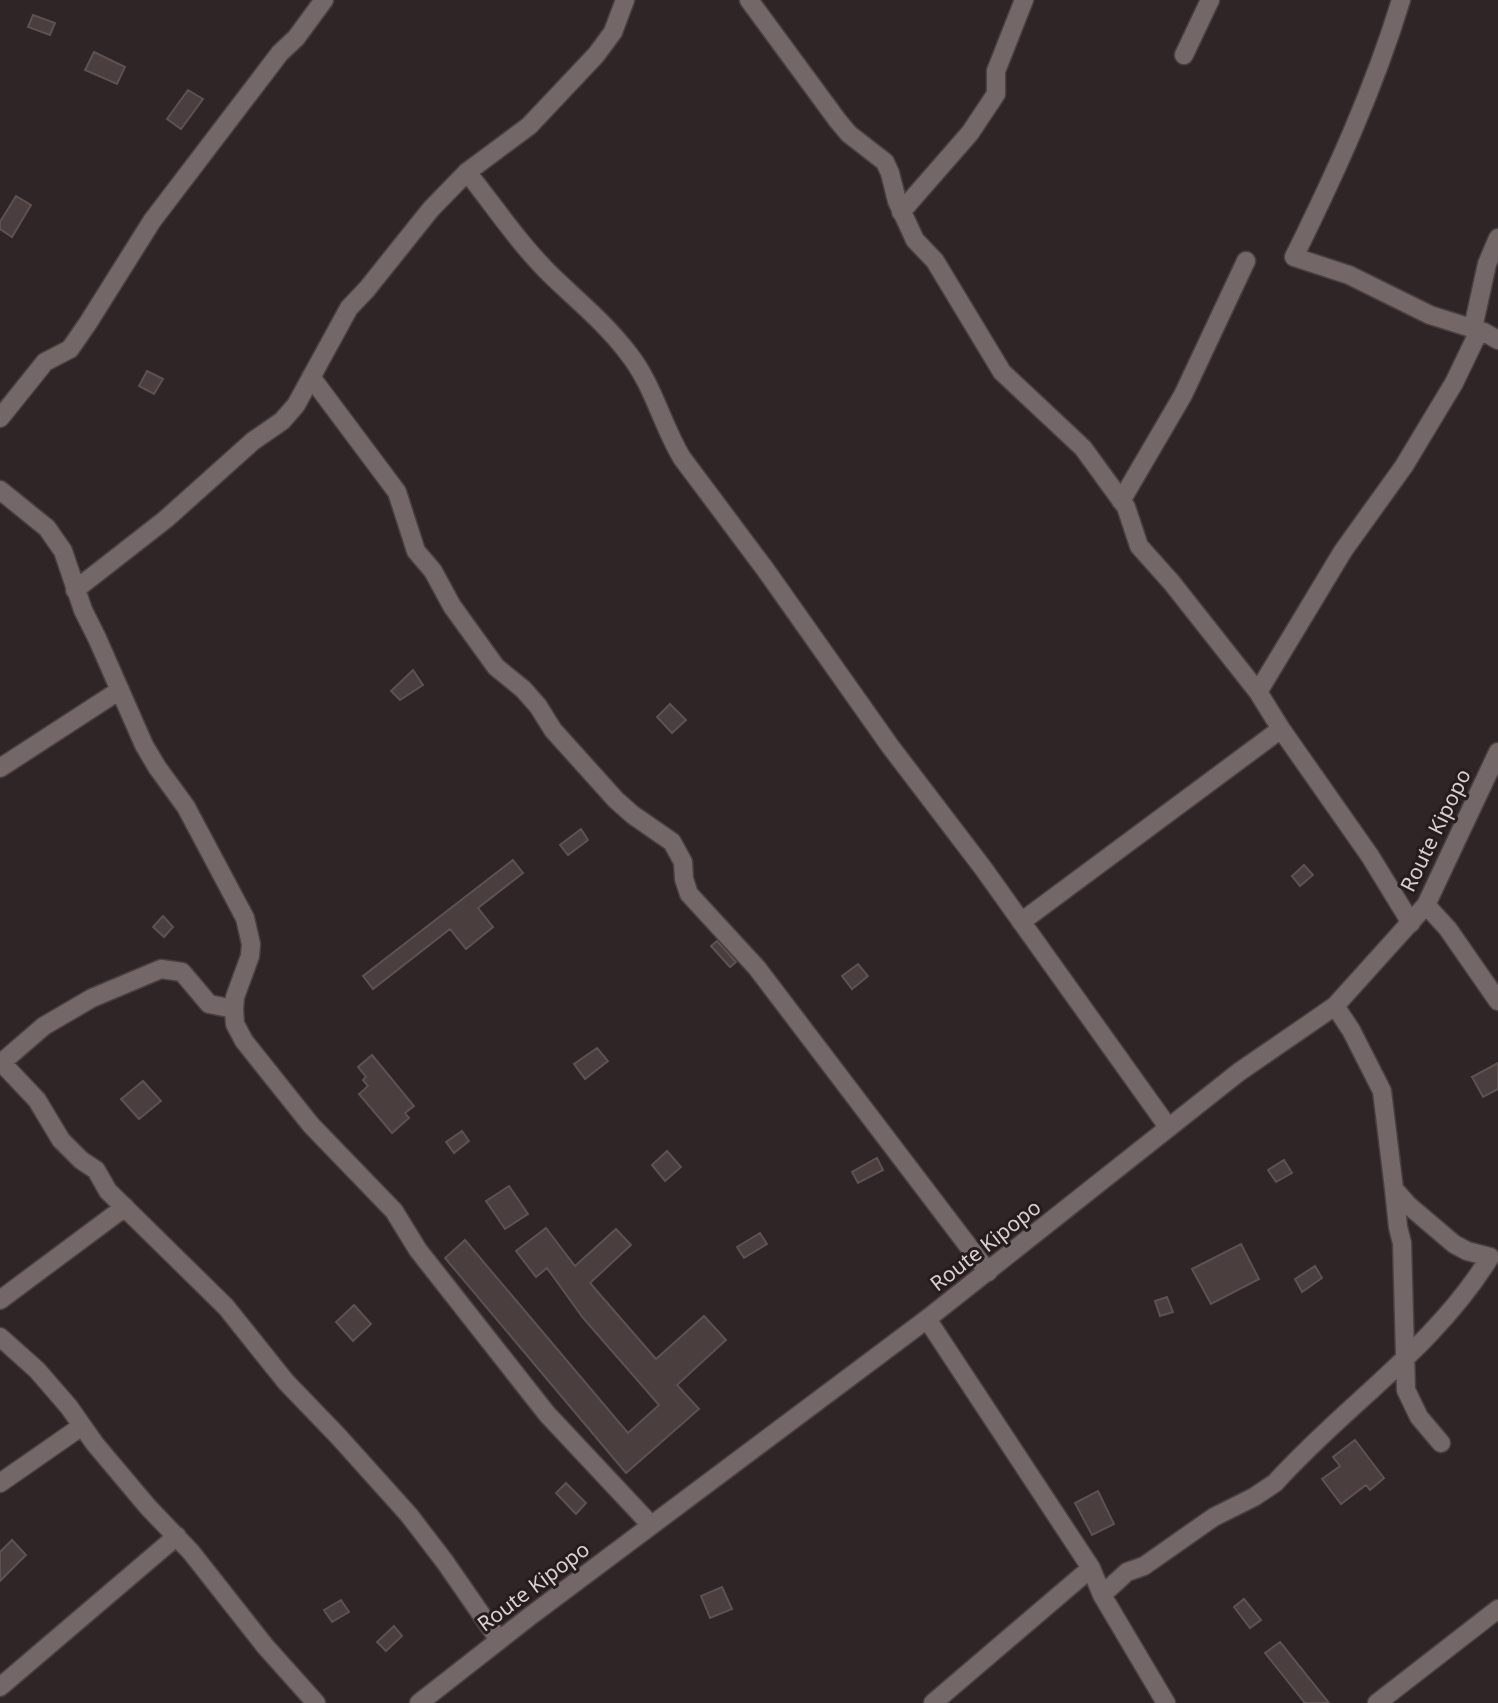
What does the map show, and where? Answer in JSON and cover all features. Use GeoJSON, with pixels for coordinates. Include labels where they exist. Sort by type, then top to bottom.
{"type":"FeatureCollection","features":[{"type":"Feature","properties":{"kind":"street"},"geometry":{"type":"LineString","coordinates":[[0,418],[45,362],[70,349],[152,221],[280,53],[296,38],[324,0]]}},
{"type":"Feature","properties":{"kind":"street"},"geometry":{"type":"LineString","coordinates":[[75,590],[166,519],[253,441],[282,421],[296,405],[349,307],[367,289],[431,209],[467,172],[529,126],[561,94],[613,32],[625,0]]}},
{"type":"Feature","properties":{"kind":"street"},"geometry":{"type":"LineString","coordinates":[[748,0],[838,121],[849,134],[885,162],[901,212],[915,240],[935,261],[1002,372],[1083,448],[1126,507],[1139,545],[1258,692],[1370,856],[1410,923]]}},
{"type":"Feature","properties":{"kind":"street"},"geometry":{"type":"LineString","coordinates":[[901,212],[970,134],[996,94],[996,71],[1024,0]]}},
{"type":"Feature","properties":{"kind":"street"},"geometry":{"type":"LineString","coordinates":[[1184,55],[1210,0]]}},
{"type":"Feature","properties":{"kind":"street"},"geometry":{"type":"LineString","coordinates":[[1401,0],[1390,38],[1329,186],[1294,257],[1349,275],[1430,315],[1498,340]]}},
{"type":"Feature","properties":{"kind":"street"},"geometry":{"type":"LineString","coordinates":[[467,172],[515,235],[552,276],[610,330],[630,355],[644,377],[682,458],[1168,1127]]}},
{"type":"Feature","properties":{"kind":"street"},"geometry":{"type":"LineString","coordinates":[[1258,692],[1343,551],[1404,466],[1454,383],[1476,330],[1488,264],[1498,239]]}},
{"type":"Feature","properties":{"kind":"street"},"geometry":{"type":"LineString","coordinates":[[1121,501],[1183,395],[1246,261]]}},
{"type":"Feature","properties":{"kind":"street"},"geometry":{"type":"LineString","coordinates":[[311,377],[397,492],[416,551],[496,667],[523,689],[553,730],[616,800],[672,842],[683,862],[684,879],[689,894],[757,968],[988,1272]]}},
{"type":"Feature","properties":{"kind":"street"},"geometry":{"type":"LineString","coordinates":[[0,490],[33,516],[57,541],[70,567],[75,590],[151,756],[186,807],[245,918],[251,944],[250,956],[235,998],[234,1009],[235,1024],[244,1041],[311,1125],[394,1210],[418,1250],[547,1414],[651,1525]]}},
{"type":"Feature","properties":{"kind":"street"},"geometry":{"type":"LineString","coordinates":[[0,768],[120,690]]}},
{"type":"Feature","properties":{"kind":"street"},"geometry":{"type":"LineString","coordinates":[[1021,922],[1281,729]]}},
{"type":"Feature","properties":{"kind":"street","name":"Route Kipopo"},"geometry":{"type":"LineString","coordinates":[[419,1703],[927,1319],[1239,1072],[1335,1006],[1426,905],[1498,752]]}},
{"type":"Feature","properties":{"kind":"street"},"geometry":{"type":"LineString","coordinates":[[1426,905],[1448,929],[1498,1001]]}},
{"type":"Feature","properties":{"kind":"street"},"geometry":{"type":"LineString","coordinates":[[234,1009],[209,1004],[182,972],[161,969],[92,998],[35,1033],[1,1063],[37,1100],[61,1140],[81,1160],[96,1170],[108,1191],[226,1307],[286,1382],[409,1515],[499,1640]]}},
{"type":"Feature","properties":{"kind":"street"},"geometry":{"type":"LineString","coordinates":[[1335,1006],[1351,1030],[1382,1091],[1402,1243],[1406,1390],[1419,1417],[1441,1443]]}},
{"type":"Feature","properties":{"kind":"street"},"geometry":{"type":"LineString","coordinates":[[1102,1595],[1127,1572],[1144,1566],[1214,1517],[1275,1483],[1406,1358],[1464,1295],[1494,1254],[1467,1251],[1454,1244],[1407,1204],[1394,1189]]}},
{"type":"Feature","properties":{"kind":"street"},"geometry":{"type":"LineString","coordinates":[[0,1300],[125,1207]]}},
{"type":"Feature","properties":{"kind":"street"},"geometry":{"type":"LineString","coordinates":[[927,1319],[1091,1568],[1102,1595],[1166,1703]]}},
{"type":"Feature","properties":{"kind":"street"},"geometry":{"type":"LineString","coordinates":[[0,1336],[37,1370],[69,1407],[148,1507],[177,1536],[265,1646],[316,1703]]}},
{"type":"Feature","properties":{"kind":"street"},"geometry":{"type":"LineString","coordinates":[[0,1483],[82,1426]]}},
{"type":"Feature","properties":{"kind":"street"},"geometry":{"type":"LineString","coordinates":[[0,1687],[177,1536]]}},
{"type":"Feature","properties":{"kind":"street"},"geometry":{"type":"LineString","coordinates":[[933,1703],[1091,1568]]}},
{"type":"Feature","properties":{"kind":"street"},"geometry":{"type":"LineString","coordinates":[[1380,1702],[1498,1609]]}},
{"type":"Feature","properties":{"kind":"building"},"geometry":{"type":"Polygon","coordinates":[[[33,15],[55,23],[50,35],[28,27],[33,15]]]}},
{"type":"Feature","properties":{"kind":"building"},"geometry":{"type":"Polygon","coordinates":[[[94,52],[125,67],[117,84],[85,70],[94,52]]]}},
{"type":"Feature","properties":{"kind":"building"},"geometry":{"type":"Polygon","coordinates":[[[188,90],[203,99],[181,129],[167,119],[188,90]]]}},
{"type":"Feature","properties":{"kind":"building"},"geometry":{"type":"Polygon","coordinates":[[[16,196],[31,205],[12,237],[0,229],[0,222],[16,196]]]}},
{"type":"Feature","properties":{"kind":"building"},"geometry":{"type":"Polygon","coordinates":[[[147,371],[163,379],[154,394],[139,386],[147,371]]]}},
{"type":"Feature","properties":{"kind":"building"},"geometry":{"type":"Polygon","coordinates":[[[413,670],[423,685],[400,700],[391,691],[413,670]]]}},
{"type":"Feature","properties":{"kind":"building"},"geometry":{"type":"Polygon","coordinates":[[[670,704],[686,720],[672,733],[657,717],[670,704]]]}},
{"type":"Feature","properties":{"kind":"building"},"geometry":{"type":"Polygon","coordinates":[[[581,829],[588,840],[568,855],[560,845],[581,829]]]}},
{"type":"Feature","properties":{"kind":"building"},"geometry":{"type":"Polygon","coordinates":[[[513,860],[523,873],[478,908],[493,927],[466,949],[450,929],[373,989],[363,976],[513,860]]]}},
{"type":"Feature","properties":{"kind":"building"},"geometry":{"type":"Polygon","coordinates":[[[1304,865],[1313,875],[1300,886],[1292,876],[1304,865]]]}},
{"type":"Feature","properties":{"kind":"building"},"geometry":{"type":"Polygon","coordinates":[[[163,916],[173,927],[164,937],[153,927],[163,916]]]}},
{"type":"Feature","properties":{"kind":"building"},"geometry":{"type":"Polygon","coordinates":[[[717,941],[736,962],[730,967],[711,946],[717,941]]]}},
{"type":"Feature","properties":{"kind":"building"},"geometry":{"type":"Polygon","coordinates":[[[858,964],[868,976],[852,989],[842,976],[858,964]]]}},
{"type":"Feature","properties":{"kind":"building"},"geometry":{"type":"Polygon","coordinates":[[[597,1048],[608,1061],[585,1079],[574,1064],[597,1048]]]}},
{"type":"Feature","properties":{"kind":"building"},"geometry":{"type":"Polygon","coordinates":[[[372,1055],[414,1106],[405,1113],[409,1118],[392,1133],[359,1094],[368,1086],[363,1080],[366,1077],[358,1067],[372,1055]]]}},
{"type":"Feature","properties":{"kind":"building"},"geometry":{"type":"Polygon","coordinates":[[[1498,1063],[1498,1089],[1483,1097],[1472,1077],[1498,1063]]]}},
{"type":"Feature","properties":{"kind":"building"},"geometry":{"type":"Polygon","coordinates":[[[143,1081],[161,1101],[139,1119],[121,1099],[143,1081]]]}},
{"type":"Feature","properties":{"kind":"building"},"geometry":{"type":"Polygon","coordinates":[[[462,1131],[469,1141],[454,1153],[446,1142],[462,1131]]]}},
{"type":"Feature","properties":{"kind":"building"},"geometry":{"type":"Polygon","coordinates":[[[667,1151],[681,1167],[665,1181],[652,1165],[667,1151]]]}},
{"type":"Feature","properties":{"kind":"building"},"geometry":{"type":"Polygon","coordinates":[[[877,1158],[883,1170],[858,1183],[852,1172],[877,1158]]]}},
{"type":"Feature","properties":{"kind":"building"},"geometry":{"type":"Polygon","coordinates":[[[1284,1160],[1292,1173],[1276,1182],[1268,1170],[1284,1160]]]}},
{"type":"Feature","properties":{"kind":"building"},"geometry":{"type":"Polygon","coordinates":[[[509,1186],[528,1214],[505,1229],[486,1201],[509,1186]]]}},
{"type":"Feature","properties":{"kind":"building"},"geometry":{"type":"Polygon","coordinates":[[[546,1228],[575,1266],[616,1229],[631,1245],[590,1283],[656,1359],[704,1316],[726,1340],[677,1385],[699,1409],[626,1473],[445,1258],[465,1240],[628,1433],[659,1405],[583,1318],[547,1268],[536,1277],[516,1251],[546,1228]]]}},
{"type":"Feature","properties":{"kind":"building"},"geometry":{"type":"Polygon","coordinates":[[[760,1233],[767,1244],[744,1258],[737,1247],[760,1233]]]}},
{"type":"Feature","properties":{"kind":"building"},"geometry":{"type":"Polygon","coordinates":[[[1241,1244],[1259,1279],[1211,1304],[1192,1269],[1241,1244]]]}},
{"type":"Feature","properties":{"kind":"building"},"geometry":{"type":"Polygon","coordinates":[[[1315,1266],[1322,1278],[1302,1292],[1295,1279],[1315,1266]]]}},
{"type":"Feature","properties":{"kind":"building"},"geometry":{"type":"Polygon","coordinates":[[[1167,1297],[1173,1312],[1160,1316],[1155,1301],[1167,1297]]]}},
{"type":"Feature","properties":{"kind":"building"},"geometry":{"type":"Polygon","coordinates":[[[354,1305],[371,1324],[353,1341],[336,1322],[354,1305]]]}},
{"type":"Feature","properties":{"kind":"building"},"geometry":{"type":"Polygon","coordinates":[[[1355,1440],[1384,1478],[1370,1490],[1366,1485],[1341,1504],[1322,1479],[1340,1466],[1333,1457],[1355,1440]]]}},
{"type":"Feature","properties":{"kind":"building"},"geometry":{"type":"Polygon","coordinates":[[[566,1483],[586,1503],[576,1514],[556,1493],[566,1483]]]}},
{"type":"Feature","properties":{"kind":"building"},"geometry":{"type":"Polygon","coordinates":[[[1098,1491],[1114,1524],[1092,1535],[1075,1503],[1098,1491]]]}},
{"type":"Feature","properties":{"kind":"building"},"geometry":{"type":"Polygon","coordinates":[[[12,1540],[26,1555],[0,1581],[0,1552],[12,1540]]]}},
{"type":"Feature","properties":{"kind":"building"},"geometry":{"type":"Polygon","coordinates":[[[722,1587],[732,1609],[710,1618],[701,1596],[722,1587]]]}},
{"type":"Feature","properties":{"kind":"building"},"geometry":{"type":"Polygon","coordinates":[[[1244,1599],[1261,1620],[1250,1628],[1234,1607],[1244,1599]]]}},
{"type":"Feature","properties":{"kind":"building"},"geometry":{"type":"Polygon","coordinates":[[[341,1600],[349,1612],[332,1622],[324,1610],[341,1600]]]}},
{"type":"Feature","properties":{"kind":"building"},"geometry":{"type":"Polygon","coordinates":[[[394,1626],[402,1636],[386,1651],[377,1642],[394,1626]]]}},
{"type":"Feature","properties":{"kind":"building"},"geometry":{"type":"Polygon","coordinates":[[[1280,1642],[1329,1703],[1305,1703],[1265,1653],[1280,1642]]]}}]}
